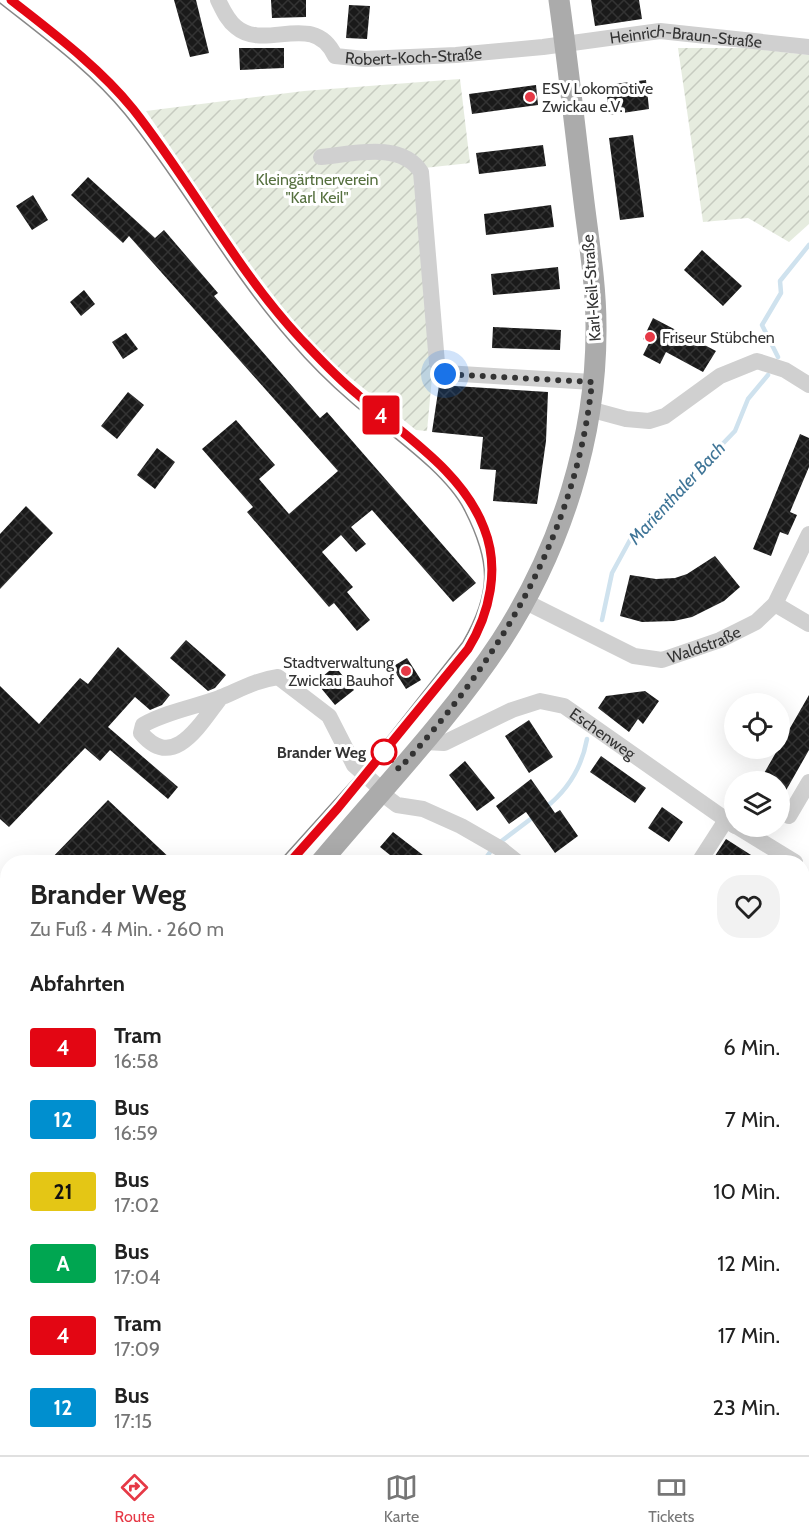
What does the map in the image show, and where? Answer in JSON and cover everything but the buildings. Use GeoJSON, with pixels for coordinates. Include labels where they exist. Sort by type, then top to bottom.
{"type":"FeatureCollection","features":[{"type":"Feature","properties":{"kind":"main road","name":"Karl-Keil-Straße"},"geometry":{"type":"LineString","coordinates":[[327,855],[425,742],[494,650],[524,601],[567,505],[584,441],[592,382],[596,326],[559,0]]}},
{"type":"Feature","properties":{"kind":"street","name":"Robert-Koch-Straße"},"geometry":{"type":"LineString","coordinates":[[218,0],[237,28],[251,34],[316,34],[328,42],[334,56],[364,59],[444,55],[565,44]]}},
{"type":"Feature","properties":{"kind":"street","name":"Heinrich-Braun-Straße"},"geometry":{"type":"LineString","coordinates":[[565,44],[629,33],[660,31],[809,47]]}},
{"type":"Feature","properties":{"kind":"street"},"geometry":{"type":"LineString","coordinates":[[321,157],[385,152],[405,155],[415,162],[421,171],[437,363],[445,374],[592,382]]}},
{"type":"Feature","properties":{"kind":"street"},"geometry":{"type":"LineString","coordinates":[[589,409],[626,420],[648,420],[665,416],[720,376],[757,361],[785,370],[809,385]]}},
{"type":"Feature","properties":{"kind":"street","name":"Waldstraße"},"geometry":{"type":"LineString","coordinates":[[524,601],[634,656],[662,660],[720,640],[747,627],[775,604],[809,534]]}},
{"type":"Feature","properties":{"kind":"street"},"geometry":{"type":"LineString","coordinates":[[775,604],[809,624]]}},
{"type":"Feature","properties":{"kind":"street"},"geometry":{"type":"LineString","coordinates":[[220,697],[258,680],[278,677],[329,716],[354,765],[397,805],[423,809],[494,845],[508,855]]}},
{"type":"Feature","properties":{"kind":"street","name":"Eschenweg"},"geometry":{"type":"LineString","coordinates":[[425,742],[444,743],[513,710],[540,701],[564,706],[724,818]]}},
{"type":"Feature","properties":{"kind":"street"},"geometry":{"type":"LineString","coordinates":[[790,814],[809,782]]}},
{"type":"Feature","properties":{"kind":"street"},"geometry":{"type":"LineString","coordinates":[[705,855],[724,833]]}},
{"type":"Feature","properties":{"kind":"street","name":"Eschenweg"},"geometry":{"type":"LineString","coordinates":[[754,837],[783,855]]}},
{"type":"Feature","properties":{"kind":"green space"},"geometry":{"type":"Polygon","coordinates":[[[678,48],[746,48],[809,55],[809,224],[789,242],[748,218],[703,222],[678,48]]]}},
{"type":"Feature","properties":{"kind":"green space","name":"Kleingärtnerverein \"Karl Keil\""},"geometry":{"type":"Polygon","coordinates":[[[460,79],[470,163],[424,168],[414,178],[432,377],[427,431],[416,430],[344,372],[305,334],[242,253],[146,111],[304,91],[460,79]]]}},
{"type":"Feature","properties":{"kind":"waterway","name":"Marienthaler Bach"},"geometry":{"type":"LineString","coordinates":[[778,357],[762,325],[781,293],[780,281],[809,245]]}},
{"type":"Feature","properties":{"kind":"waterway","name":"Marienthaler Bach"},"geometry":{"type":"LineString","coordinates":[[602,620],[612,573],[630,540],[735,431],[748,399],[768,375]]}},
{"type":"Feature","properties":{"kind":"waterway","name":"Marienthaler Bach"},"geometry":{"type":"LineString","coordinates":[[545,808],[561,794],[573,777],[582,759],[587,739]]}},
{"type":"Feature","properties":{"kind":"waterway","name":"Marienthaler Bach"},"geometry":{"type":"LineString","coordinates":[[499,843],[536,815]]}},
{"type":"Feature","properties":{"kind":"waterway","name":"Marienthaler Bach"},"geometry":{"type":"LineString","coordinates":[[488,855],[493,848]]}},
{"type":"Feature","properties":{"kind":"tram line"},"geometry":{"type":"LineString","coordinates":[[11,0],[69,45],[132,107],[246,270],[297,335],[355,393],[424,450],[472,502],[492,551]]}},
{"type":"Feature","properties":{"kind":"tram line","name":"4"},"geometry":{"type":"LineString","coordinates":[[11,0],[69,45],[132,107],[246,270],[297,335],[355,393],[424,450],[448,474],[471,502],[484,526],[492,551],[490,591],[485,615],[468,649],[449,675],[296,855]]}},
{"type":"Feature","properties":{"kind":"tram line"},"geometry":{"type":"LineString","coordinates":[[0,3],[66,55],[111,98],[167,170],[226,258],[268,314],[327,380],[444,482],[465,511],[480,546],[485,577],[483,592],[479,608],[463,642],[361,771],[285,855]]}},
{"type":"Feature","properties":{"kind":"place","name":"ESV Lokomotive Zwickau e.V."},"geometry":{"type":"Point","coordinates":[530,97]}},
{"type":"Feature","properties":{"kind":"place","name":"Friseur Stübchen"},"geometry":{"type":"Point","coordinates":[650,337]}},
{"type":"Feature","properties":{"kind":"place","name":"Stadtverwaltung Zwickau Bauhof"},"geometry":{"type":"Point","coordinates":[406,671]}},
{"type":"Feature","properties":{"kind":"place","name":"Brander Weg"},"geometry":{"type":"Point","coordinates":[384,752]}},
{"type":"Feature","properties":{"kind":"route"},"geometry":{"type":"LineString","coordinates":[[384,752],[399,769],[425,742],[501,640],[524,601],[555,537],[577,473],[587,425],[592,382],[445,374]]}}]}
